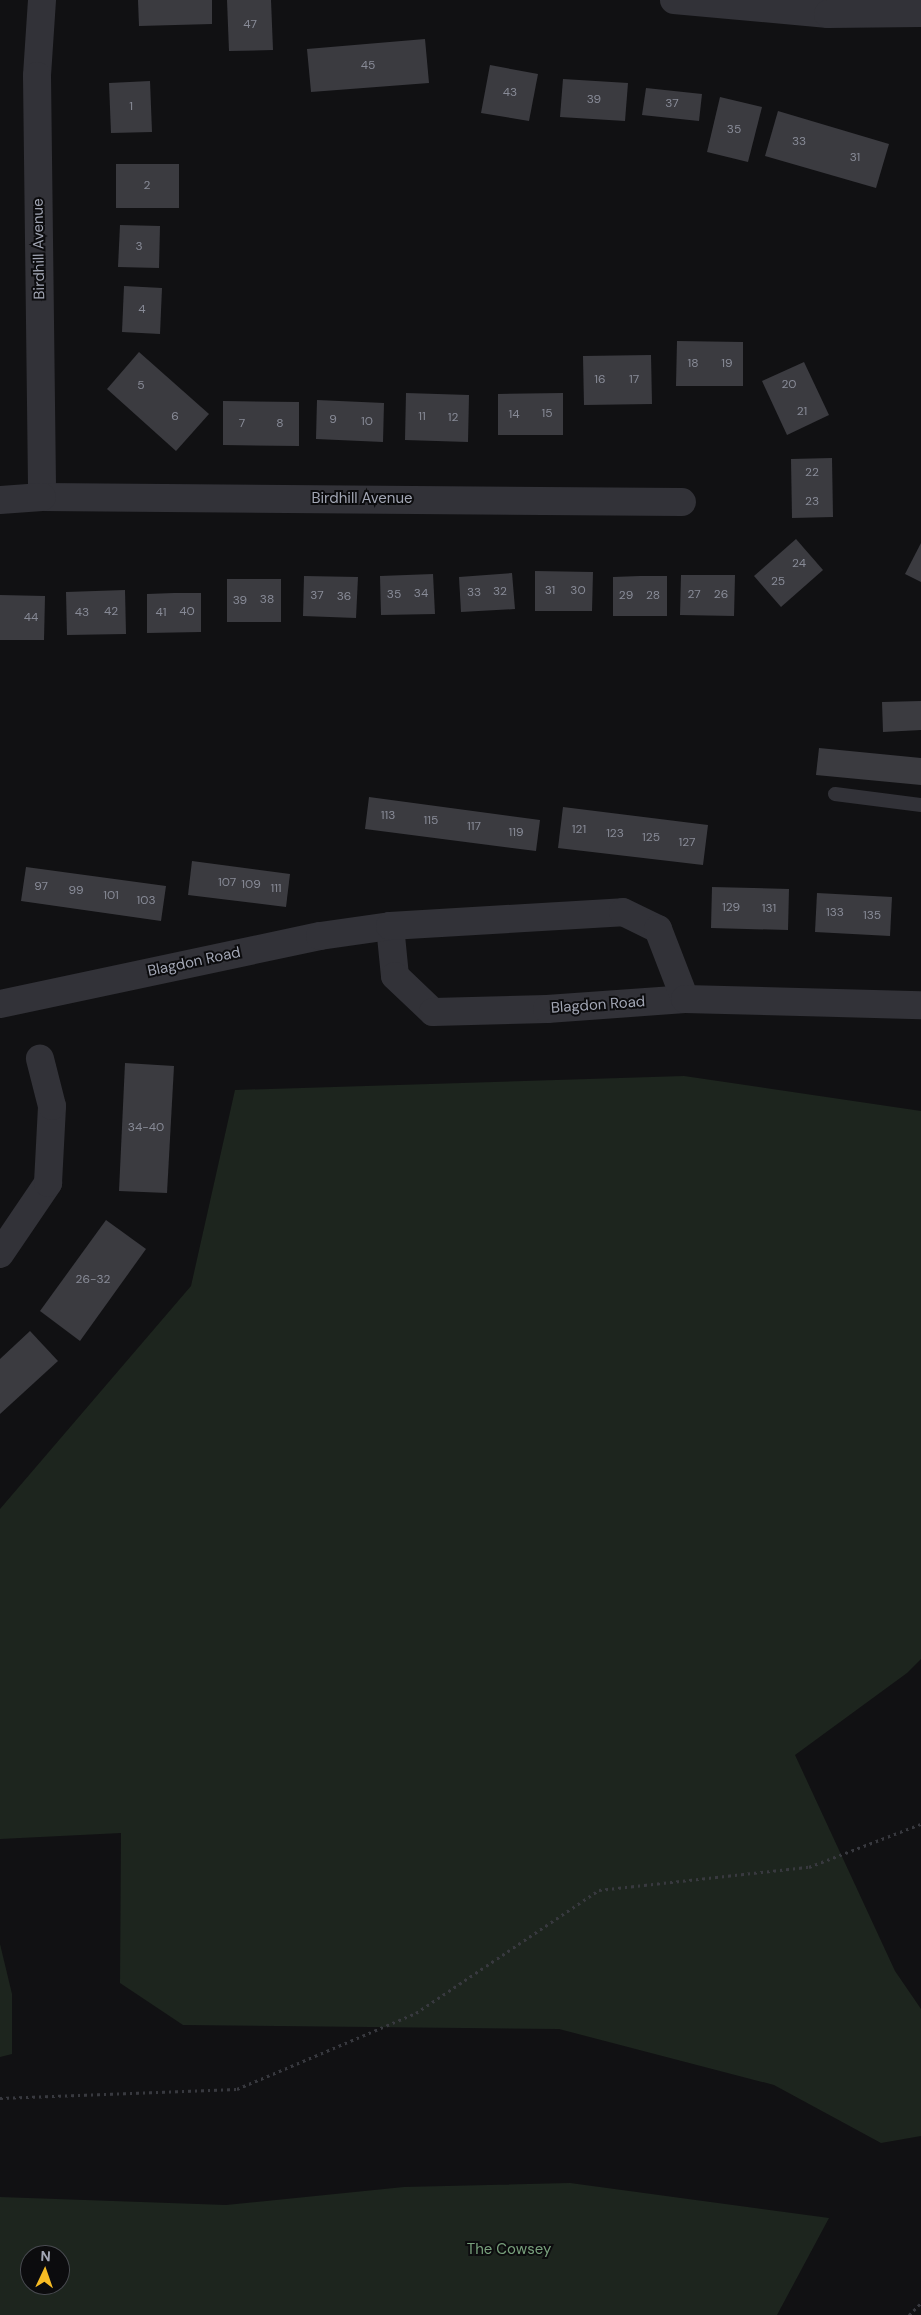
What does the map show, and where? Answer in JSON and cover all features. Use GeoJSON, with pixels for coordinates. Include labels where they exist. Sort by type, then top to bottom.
{"type":"FeatureCollection","features":[{"type":"Feature","properties":{"kind":"street","name":"Birdhill Avenue"},"geometry":{"type":"LineString","coordinates":[[42,0],[37,76],[42,498]]}},
{"type":"Feature","properties":{"kind":"street"},"geometry":{"type":"LineString","coordinates":[[674,0],[828,14],[921,13]]}},
{"type":"Feature","properties":{"kind":"street","name":"Birdhill Avenue"},"geometry":{"type":"LineString","coordinates":[[0,500],[42,498],[682,502]]}},
{"type":"Feature","properties":{"kind":"street","name":"Blagdon Road"},"geometry":{"type":"LineString","coordinates":[[0,1004],[320,936],[390,926],[622,912],[658,929],[684,999]]}},
{"type":"Feature","properties":{"kind":"street","name":"Blagdon Road"},"geometry":{"type":"LineString","coordinates":[[390,926],[395,976],[433,1012],[547,1009],[684,999],[921,1005]]}},
{"type":"Feature","properties":{"kind":"street"},"geometry":{"type":"LineString","coordinates":[[0,1254],[48,1183],[52,1106],[40,1059]]}},
{"type":"Feature","properties":{"kind":"lane"},"geometry":{"type":"LineString","coordinates":[[835,794],[921,805]]}},
{"type":"Feature","properties":{"kind":"path"},"geometry":{"type":"LineString","coordinates":[[0,2098],[237,2089],[416,2013],[598,1890],[809,1867],[921,1824]]}},
{"type":"Feature","properties":{"kind":"path"},"geometry":{"type":"LineString","coordinates":[[909,2315],[921,2303]]}},
{"type":"Feature","properties":{"kind":"green space"},"geometry":{"type":"Polygon","coordinates":[[[684,1076],[921,1111],[921,1659],[907,1673],[795,1755],[895,1971],[921,2009],[921,2136],[881,2143],[774,2085],[559,2029],[183,2025],[120,1983],[121,1833],[0,1839],[0,1509],[191,1286],[235,1090],[684,1076]]]}},
{"type":"Feature","properties":{"kind":"green space"},"geometry":{"type":"Polygon","coordinates":[[[0,1944],[12,1994],[12,2054],[0,2057],[0,1944]]]}},
{"type":"Feature","properties":{"kind":"green space","name":"The Cowsey"},"geometry":{"type":"Polygon","coordinates":[[[570,2183],[829,2218],[777,2315],[0,2315],[0,2197],[226,2205],[404,2187],[570,2183]]]}},
{"type":"Feature","properties":{"kind":"building"},"geometry":{"type":"Polygon","coordinates":[[[138,0],[212,0],[212,24],[139,26],[138,0]]]}},
{"type":"Feature","properties":{"kind":"building"},"geometry":{"type":"Polygon","coordinates":[[[227,0],[271,0],[273,50],[229,51],[227,0]]]}},
{"type":"Feature","properties":{"kind":"building"},"geometry":{"type":"Polygon","coordinates":[[[425,39],[429,83],[311,92],[307,49],[425,39]]]}},
{"type":"Feature","properties":{"kind":"building"},"geometry":{"type":"Polygon","coordinates":[[[490,65],[538,74],[529,121],[481,113],[490,65]]]}},
{"type":"Feature","properties":{"kind":"building"},"geometry":{"type":"Polygon","coordinates":[[[563,79],[628,83],[625,121],[560,117],[563,79]]]}},
{"type":"Feature","properties":{"kind":"building"},"geometry":{"type":"Polygon","coordinates":[[[150,81],[152,132],[111,133],[109,83],[150,81]]]}},
{"type":"Feature","properties":{"kind":"building"},"geometry":{"type":"Polygon","coordinates":[[[646,88],[702,94],[699,121],[642,115],[646,88]]]}},
{"type":"Feature","properties":{"kind":"building"},"geometry":{"type":"Polygon","coordinates":[[[720,97],[762,107],[748,162],[707,152],[720,97]]]}},
{"type":"Feature","properties":{"kind":"building"},"geometry":{"type":"Polygon","coordinates":[[[778,111],[889,144],[876,188],[765,156],[778,111]]]}},
{"type":"Feature","properties":{"kind":"building"},"geometry":{"type":"Polygon","coordinates":[[[116,164],[179,164],[179,208],[116,208],[116,164]]]}},
{"type":"Feature","properties":{"kind":"building"},"geometry":{"type":"Polygon","coordinates":[[[120,225],[160,226],[159,268],[118,267],[120,225]]]}},
{"type":"Feature","properties":{"kind":"building"},"geometry":{"type":"Polygon","coordinates":[[[124,286],[162,288],[160,334],[122,332],[124,286]]]}},
{"type":"Feature","properties":{"kind":"building"},"geometry":{"type":"Polygon","coordinates":[[[677,341],[743,342],[743,386],[676,386],[677,341]]]}},
{"type":"Feature","properties":{"kind":"building"},"geometry":{"type":"Polygon","coordinates":[[[139,352],[209,414],[176,451],[107,389],[139,352]]]}},
{"type":"Feature","properties":{"kind":"building"},"geometry":{"type":"Polygon","coordinates":[[[651,355],[652,404],[584,405],[583,356],[651,355]]]}},
{"type":"Feature","properties":{"kind":"building"},"geometry":{"type":"Polygon","coordinates":[[[804,362],[829,415],[787,435],[762,381],[804,362]]]}},
{"type":"Feature","properties":{"kind":"building"},"geometry":{"type":"Polygon","coordinates":[[[406,393],[469,395],[468,442],[405,440],[406,393]]]}},
{"type":"Feature","properties":{"kind":"building"},"geometry":{"type":"Polygon","coordinates":[[[563,393],[563,435],[498,435],[498,394],[563,393]]]}},
{"type":"Feature","properties":{"kind":"building"},"geometry":{"type":"Polygon","coordinates":[[[317,400],[384,403],[383,442],[316,439],[317,400]]]}},
{"type":"Feature","properties":{"kind":"building"},"geometry":{"type":"Polygon","coordinates":[[[223,401],[299,402],[299,446],[223,445],[223,401]]]}},
{"type":"Feature","properties":{"kind":"building"},"geometry":{"type":"Polygon","coordinates":[[[832,458],[833,517],[792,518],[791,459],[832,458]]]}},
{"type":"Feature","properties":{"kind":"building"},"geometry":{"type":"Polygon","coordinates":[[[796,539],[823,570],[781,607],[754,576],[796,539]]]}},
{"type":"Feature","properties":{"kind":"building"},"geometry":{"type":"Polygon","coordinates":[[[921,543],[921,582],[905,574],[921,543]]]}},
{"type":"Feature","properties":{"kind":"building"},"geometry":{"type":"Polygon","coordinates":[[[535,571],[593,572],[592,611],[535,611],[535,571]]]}},
{"type":"Feature","properties":{"kind":"building"},"geometry":{"type":"Polygon","coordinates":[[[512,573],[515,609],[461,612],[459,577],[512,573]]]}},
{"type":"Feature","properties":{"kind":"building"},"geometry":{"type":"Polygon","coordinates":[[[433,574],[435,614],[381,615],[380,576],[433,574]]]}},
{"type":"Feature","properties":{"kind":"building"},"geometry":{"type":"Polygon","coordinates":[[[681,575],[735,575],[734,616],[680,615],[681,575]]]}},
{"type":"Feature","properties":{"kind":"building"},"geometry":{"type":"Polygon","coordinates":[[[304,576],[358,577],[356,618],[303,616],[304,576]]]}},
{"type":"Feature","properties":{"kind":"building"},"geometry":{"type":"Polygon","coordinates":[[[667,576],[667,616],[613,616],[613,577],[667,576]]]}},
{"type":"Feature","properties":{"kind":"building"},"geometry":{"type":"Polygon","coordinates":[[[227,579],[281,579],[281,622],[227,622],[227,579]]]}},
{"type":"Feature","properties":{"kind":"building"},"geometry":{"type":"Polygon","coordinates":[[[125,590],[126,634],[67,635],[66,592],[125,590]]]}},
{"type":"Feature","properties":{"kind":"building"},"geometry":{"type":"Polygon","coordinates":[[[201,593],[201,632],[147,633],[147,594],[201,593]]]}},
{"type":"Feature","properties":{"kind":"building"},"geometry":{"type":"Polygon","coordinates":[[[0,595],[45,596],[44,640],[0,640],[0,595]]]}},
{"type":"Feature","properties":{"kind":"building"},"geometry":{"type":"Polygon","coordinates":[[[921,701],[921,730],[883,732],[882,702],[921,701]]]}},
{"type":"Feature","properties":{"kind":"building"},"geometry":{"type":"Polygon","coordinates":[[[819,748],[921,758],[921,785],[816,775],[819,748]]]}},
{"type":"Feature","properties":{"kind":"building"},"geometry":{"type":"Polygon","coordinates":[[[369,797],[540,820],[536,851],[365,829],[369,797]]]}},
{"type":"Feature","properties":{"kind":"building"},"geometry":{"type":"Polygon","coordinates":[[[563,807],[708,825],[703,865],[558,848],[563,807]]]}},
{"type":"Feature","properties":{"kind":"building"},"geometry":{"type":"Polygon","coordinates":[[[192,861],[290,874],[286,907],[188,895],[192,861]]]}},
{"type":"Feature","properties":{"kind":"building"},"geometry":{"type":"Polygon","coordinates":[[[26,867],[166,886],[161,921],[21,901],[26,867]]]}},
{"type":"Feature","properties":{"kind":"building"},"geometry":{"type":"Polygon","coordinates":[[[712,887],[789,889],[788,930],[711,928],[712,887]]]}},
{"type":"Feature","properties":{"kind":"building"},"geometry":{"type":"Polygon","coordinates":[[[817,893],[892,897],[890,936],[815,932],[817,893]]]}},
{"type":"Feature","properties":{"kind":"building"},"geometry":{"type":"Polygon","coordinates":[[[125,1063],[174,1066],[167,1193],[119,1191],[125,1063]]]}},
{"type":"Feature","properties":{"kind":"building"},"geometry":{"type":"Polygon","coordinates":[[[106,1220],[146,1249],[80,1341],[40,1311],[106,1220]]]}},
{"type":"Feature","properties":{"kind":"building"},"geometry":{"type":"Polygon","coordinates":[[[30,1331],[58,1361],[0,1414],[0,1359],[30,1331]]]}}]}
